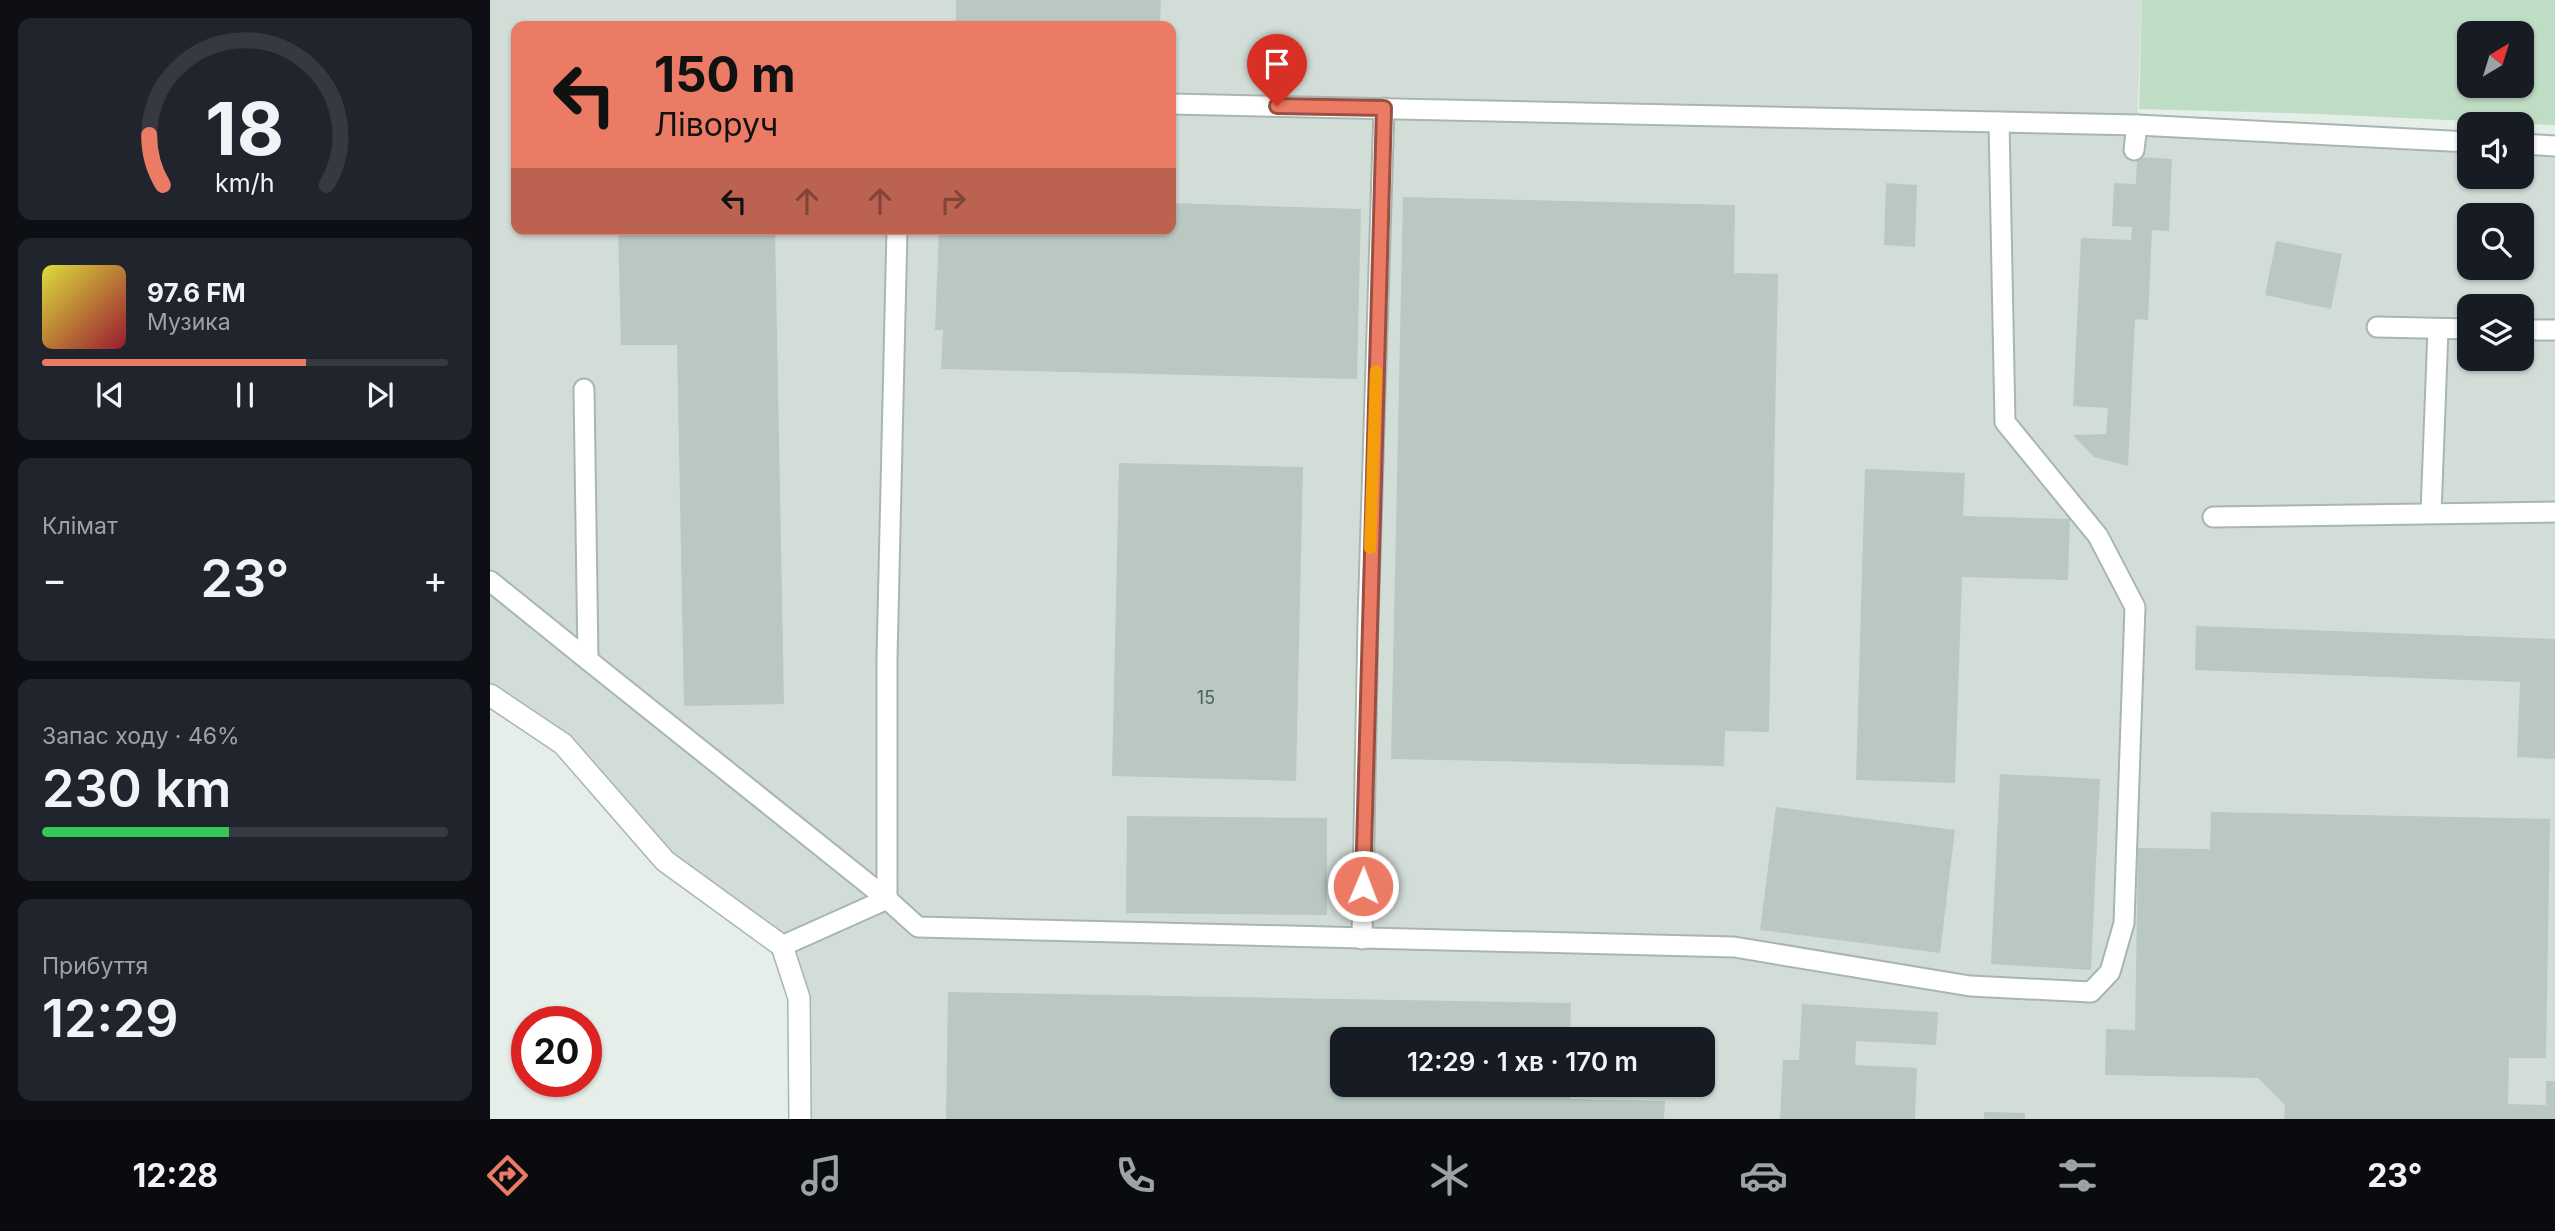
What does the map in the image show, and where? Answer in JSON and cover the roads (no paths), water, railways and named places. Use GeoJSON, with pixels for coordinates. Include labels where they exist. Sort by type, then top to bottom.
{"type":"FeatureCollection","features":[{"type":"Feature","properties":{"kind":"street"},"geometry":{"type":"LineString","coordinates":[[490,695],[563,744],[665,861],[782,946],[799,998],[800,1119]]}},
{"type":"Feature","properties":{"kind":"lane"},"geometry":{"type":"LineString","coordinates":[[1176,104],[2137,125],[2457,141]]}},
{"type":"Feature","properties":{"kind":"lane"},"geometry":{"type":"LineString","coordinates":[[1362,939],[1369,594],[1384,108]]}},
{"type":"Feature","properties":{"kind":"lane"},"geometry":{"type":"LineString","coordinates":[[490,581],[887,899],[918,927],[1734,947],[1970,986],[2091,992],[2110,972],[2124,923],[2135,607],[2098,536],[2005,422],[1999,121]]}},
{"type":"Feature","properties":{"kind":"lane"},"geometry":{"type":"LineString","coordinates":[[2134,150],[2137,125]]}},
{"type":"Feature","properties":{"kind":"lane"},"geometry":{"type":"LineString","coordinates":[[2534,145],[2555,146]]}},
{"type":"Feature","properties":{"kind":"lane"},"geometry":{"type":"LineString","coordinates":[[887,899],[888,644],[897,235]]}},
{"type":"Feature","properties":{"kind":"lane"},"geometry":{"type":"LineString","coordinates":[[2376,327],[2457,329]]}},
{"type":"Feature","properties":{"kind":"lane"},"geometry":{"type":"LineString","coordinates":[[2431,513],[2438,329]]}},
{"type":"Feature","properties":{"kind":"lane"},"geometry":{"type":"LineString","coordinates":[[2534,330],[2555,330]]}},
{"type":"Feature","properties":{"kind":"lane"},"geometry":{"type":"LineString","coordinates":[[584,389],[588,660]]}},
{"type":"Feature","properties":{"kind":"lane"},"geometry":{"type":"LineString","coordinates":[[2213,517],[2555,512]]}},
{"type":"Feature","properties":{"kind":"lane"},"geometry":{"type":"LineString","coordinates":[[782,946],[887,899]]}}]}
